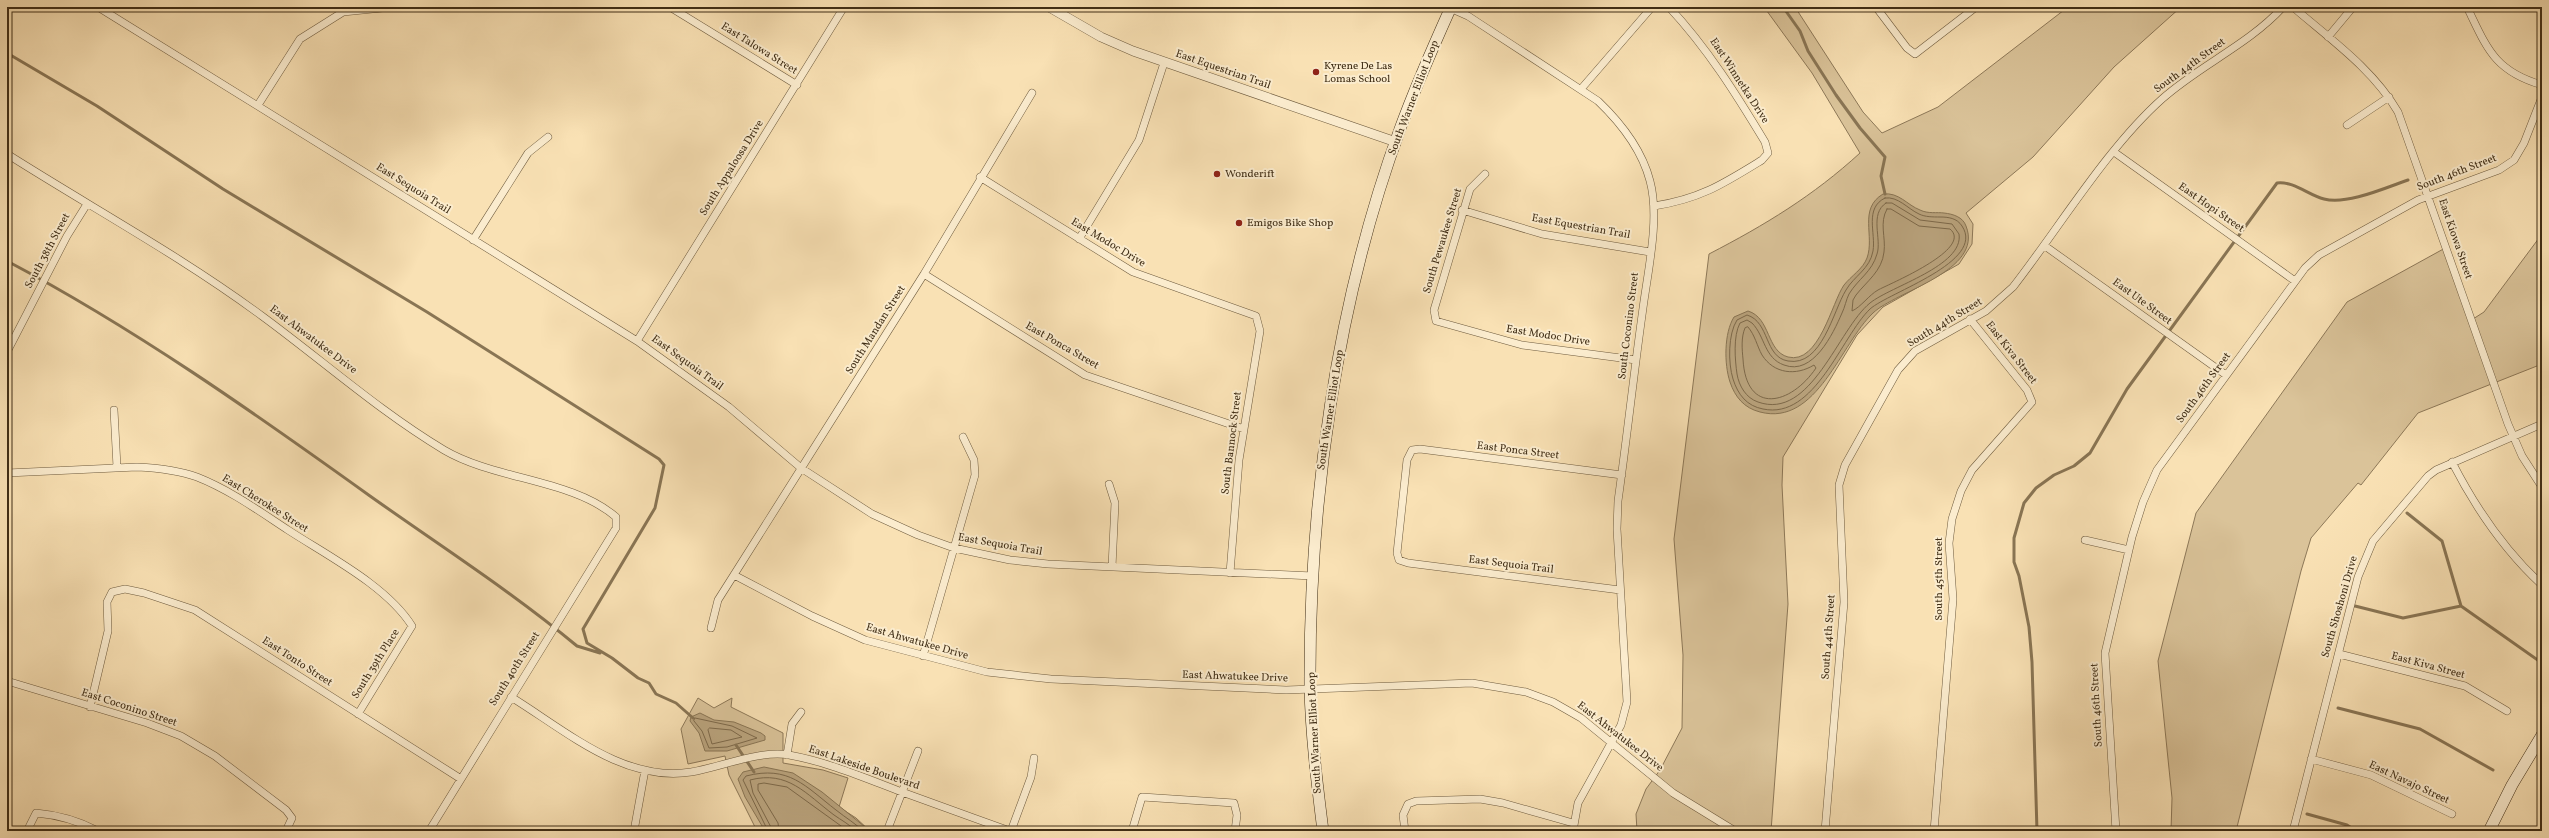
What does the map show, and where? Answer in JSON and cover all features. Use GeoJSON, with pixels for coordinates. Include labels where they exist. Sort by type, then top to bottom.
{"type":"FeatureCollection","features":[{"type":"Feature","properties":{"kind":"main road","name":"South Warner Elliot Loop"},"geometry":{"type":"LineString","coordinates":[[1322,831],[1315,765],[1310,688],[1313,576],[1316,518],[1340,350],[1366,242],[1396,142],[1450,8]]}},
{"type":"Feature","properties":{"kind":"main road"},"geometry":{"type":"LineString","coordinates":[[2489,831],[2512,785],[2542,735]]}},
{"type":"Feature","properties":{"kind":"street","name":"East Sequoia Trail"},"geometry":{"type":"LineString","coordinates":[[98,7],[637,341],[729,408],[801,468],[887,522],[954,548],[1017,561],[1112,568],[1313,576]]}},
{"type":"Feature","properties":{"kind":"street"},"geometry":{"type":"LineString","coordinates":[[258,105],[300,39],[342,12],[392,7]]}},
{"type":"Feature","properties":{"kind":"street","name":"East Talowa Street"},"geometry":{"type":"LineString","coordinates":[[670,7],[797,85]]}},
{"type":"Feature","properties":{"kind":"street","name":"South Appaloosa Drive"},"geometry":{"type":"LineString","coordinates":[[637,341],[844,7]]}},
{"type":"Feature","properties":{"kind":"street","name":"East Equestrian Trail"},"geometry":{"type":"LineString","coordinates":[[1049,7],[1101,37],[1164,63],[1396,142]]}},
{"type":"Feature","properties":{"kind":"street"},"geometry":{"type":"LineString","coordinates":[[1581,89],[1652,7]]}},
{"type":"Feature","properties":{"kind":"street","name":"East Winnetka Drive"},"geometry":{"type":"LineString","coordinates":[[1654,206],[1679,202],[1700,196],[1762,160],[1768,153],[1765,142],[1724,73],[1698,38],[1669,7]]}},
{"type":"Feature","properties":{"kind":"street"},"geometry":{"type":"LineString","coordinates":[[1876,7],[1907,48],[1916,54],[1976,7]]}},
{"type":"Feature","properties":{"kind":"street","name":"South 44th Street"},"geometry":{"type":"LineString","coordinates":[[1825,831],[1844,602],[1839,486],[1845,465],[1898,370],[1915,351],[1986,311],[2003,297],[2045,246],[2114,152],[2162,99],[2254,35],[2283,7]]}},
{"type":"Feature","properties":{"kind":"street","name":"East Kiowa Street"},"geometry":{"type":"LineString","coordinates":[[2293,7],[2363,68],[2389,97],[2398,112],[2514,437],[2542,487]]}},
{"type":"Feature","properties":{"kind":"street"},"geometry":{"type":"LineString","coordinates":[[2328,37],[2353,7]]}},
{"type":"Feature","properties":{"kind":"street"},"geometry":{"type":"LineString","coordinates":[[2467,7],[2486,47],[2496,61],[2515,75],[2542,85]]}},
{"type":"Feature","properties":{"kind":"street","name":"South Coconino Street"},"geometry":{"type":"LineString","coordinates":[[1450,8],[1468,16],[1581,89],[1611,114],[1642,158],[1650,182],[1654,206],[1650,252],[1622,475],[1617,530],[1627,678],[1627,702],[1621,725],[1585,786],[1573,823],[1573,831]]}},
{"type":"Feature","properties":{"kind":"street"},"geometry":{"type":"LineString","coordinates":[[1078,239],[1139,140],[1164,63]]}},
{"type":"Feature","properties":{"kind":"street","name":"South Mandan Street"},"geometry":{"type":"LineString","coordinates":[[710,628],[718,600],[924,274],[980,177],[1032,93]]}},
{"type":"Feature","properties":{"kind":"street"},"geometry":{"type":"LineString","coordinates":[[2346,125],[2389,97]]}},
{"type":"Feature","properties":{"kind":"street","name":"South 46th Street"},"geometry":{"type":"LineString","coordinates":[[2116,831],[2105,653],[2129,550],[2149,484],[2226,375],[2305,268],[2319,255],[2429,196],[2499,170],[2514,160],[2524,143],[2542,97]]}},
{"type":"Feature","properties":{"kind":"street"},"geometry":{"type":"LineString","coordinates":[[472,240],[528,153],[548,137]]}},
{"type":"Feature","properties":{"kind":"street","name":"East Hopi Street"},"geometry":{"type":"LineString","coordinates":[[2114,152],[2295,281]]}},
{"type":"Feature","properties":{"kind":"street","name":"East Ahwatukee Drive"},"geometry":{"type":"LineString","coordinates":[[7,154],[226,290],[404,423],[446,451],[478,465],[579,495],[606,508],[616,517]]}},
{"type":"Feature","properties":{"kind":"street","name":"South Pewaukee Street"},"geometry":{"type":"LineString","coordinates":[[1436,321],[1434,310],[1462,210],[1470,190],[1485,174]]}},
{"type":"Feature","properties":{"kind":"street","name":"East Modoc Drive"},"geometry":{"type":"LineString","coordinates":[[980,177],[1133,272],[1151,280],[1256,316]]}},
{"type":"Feature","properties":{"kind":"street","name":"South 38th Street"},"geometry":{"type":"LineString","coordinates":[[7,351],[67,236],[87,204]]}},
{"type":"Feature","properties":{"kind":"street","name":"East Equestrian Trail"},"geometry":{"type":"LineString","coordinates":[[1462,210],[1542,234],[1650,252]]}},
{"type":"Feature","properties":{"kind":"street","name":"East Ute Street"},"geometry":{"type":"LineString","coordinates":[[2045,246],[2226,375]]}},
{"type":"Feature","properties":{"kind":"street","name":"East Ponca Street"},"geometry":{"type":"LineString","coordinates":[[924,274],[1085,375],[1244,429]]}},
{"type":"Feature","properties":{"kind":"street","name":"South Bannock Street"},"geometry":{"type":"LineString","coordinates":[[1230,573],[1244,429],[1260,331],[1256,316]]}},
{"type":"Feature","properties":{"kind":"street","name":"East Kiva Street"},"geometry":{"type":"LineString","coordinates":[[1970,319],[2027,390],[2032,402]]}},
{"type":"Feature","properties":{"kind":"street","name":"East Modoc Drive"},"geometry":{"type":"LineString","coordinates":[[1436,321],[1522,345],[1636,360]]}},
{"type":"Feature","properties":{"kind":"street","name":"South 45th Street"},"geometry":{"type":"LineString","coordinates":[[1934,831],[1953,598],[1949,543],[1952,519],[1961,491],[1972,470],[2032,402]]}},
{"type":"Feature","properties":{"kind":"street"},"geometry":{"type":"LineString","coordinates":[[114,410],[117,467]]}},
{"type":"Feature","properties":{"kind":"street","name":"South Shoshoni Drive"},"geometry":{"type":"LineString","coordinates":[[2293,831],[2358,577],[2373,541],[2428,476],[2452,462],[2542,424]]}},
{"type":"Feature","properties":{"kind":"street"},"geometry":{"type":"LineString","coordinates":[[923,656],[975,475],[974,460],[963,437]]}},
{"type":"Feature","properties":{"kind":"street","name":"East Ponca Street"},"geometry":{"type":"LineString","coordinates":[[1399,560],[1397,553],[1407,460],[1412,450],[1622,475]]}},
{"type":"Feature","properties":{"kind":"street"},"geometry":{"type":"LineString","coordinates":[[2452,462],[2470,498],[2514,556],[2542,585]]}},
{"type":"Feature","properties":{"kind":"street","name":"East Cherokee Street"},"geometry":{"type":"LineString","coordinates":[[7,472],[143,467],[170,470],[195,477],[227,491],[360,576],[392,603],[412,626]]}},
{"type":"Feature","properties":{"kind":"street"},"geometry":{"type":"LineString","coordinates":[[1109,484],[1116,503],[1112,568]]}},
{"type":"Feature","properties":{"kind":"street","name":"South 40th Street"},"geometry":{"type":"LineString","coordinates":[[429,831],[616,528],[616,517]]}},
{"type":"Feature","properties":{"kind":"street"},"geometry":{"type":"LineString","coordinates":[[2085,540],[2129,550]]}},
{"type":"Feature","properties":{"kind":"street","name":"East Sequoia Trail"},"geometry":{"type":"LineString","coordinates":[[1399,560],[1620,590]]}},
{"type":"Feature","properties":{"kind":"street","name":"East Ahwatukee Drive"},"geometry":{"type":"LineString","coordinates":[[734,575],[812,616],[865,640],[987,672],[1051,679],[1213,688],[1310,688],[1472,683],[1498,686],[1526,692],[1552,702],[1581,718],[1673,793],[1735,831]]}},
{"type":"Feature","properties":{"kind":"street","name":"East Tonto Street"},"geometry":{"type":"LineString","coordinates":[[90,707],[108,631],[106,602],[112,592],[125,589],[144,593],[195,610],[461,779]]}},
{"type":"Feature","properties":{"kind":"street","name":"South 39th Place"},"geometry":{"type":"LineString","coordinates":[[358,714],[412,626]]}},
{"type":"Feature","properties":{"kind":"street","name":"East Kiva Street"},"geometry":{"type":"LineString","coordinates":[[2339,654],[2465,686],[2507,711]]}},
{"type":"Feature","properties":{"kind":"street","name":"East Coconino Street"},"geometry":{"type":"LineString","coordinates":[[7,681],[165,729],[196,744],[286,810],[292,818],[286,831]]}},
{"type":"Feature","properties":{"kind":"street","name":"East Lakeside Boulevard"},"geometry":{"type":"LineString","coordinates":[[511,697],[596,750],[635,769],[672,772],[701,769],[749,759],[787,755],[851,772],[901,792],[1011,831]]}},
{"type":"Feature","properties":{"kind":"street"},"geometry":{"type":"LineString","coordinates":[[787,755],[792,724],[801,712]]}},
{"type":"Feature","properties":{"kind":"street"},"geometry":{"type":"LineString","coordinates":[[887,831],[918,751]]}},
{"type":"Feature","properties":{"kind":"street"},"geometry":{"type":"LineString","coordinates":[[1011,831],[1031,777],[1034,758]]}},
{"type":"Feature","properties":{"kind":"street","name":"East Navajo Street"},"geometry":{"type":"LineString","coordinates":[[2312,759],[2371,775],[2452,814]]}},
{"type":"Feature","properties":{"kind":"street"},"geometry":{"type":"LineString","coordinates":[[634,831],[645,770]]}},
{"type":"Feature","properties":{"kind":"street"},"geometry":{"type":"LineString","coordinates":[[1132,831],[1142,797],[1234,802],[1237,814],[1235,831]]}},
{"type":"Feature","properties":{"kind":"street"},"geometry":{"type":"LineString","coordinates":[[1405,831],[1403,814],[1408,804],[1416,801],[1480,799],[1503,803],[1573,823]]}},
{"type":"Feature","properties":{"kind":"street"},"geometry":{"type":"LineString","coordinates":[[27,831],[36,813],[52,814],[82,823],[98,831]]}},
{"type":"Feature","properties":{"kind":"shaded area"},"geometry":{"type":"Polygon","coordinates":[[[1764,7],[1795,7],[1863,112],[1882,133],[1938,107],[2068,7],[2181,7],[2114,67],[2033,157],[1966,213],[1973,224],[1972,244],[1959,264],[1883,307],[1857,335],[1783,457],[1782,485],[1788,604],[1771,831],[1637,831],[1636,814],[1646,789],[1660,770],[1682,728],[1683,655],[1674,539],[1709,254],[1788,209],[1824,183],[1860,153],[1812,73],[1764,7]]]}},
{"type":"Feature","properties":{"kind":"shaded area"},"geometry":{"type":"Polygon","coordinates":[[[2542,234],[2542,364],[2418,413],[2361,485],[2358,483],[2311,538],[2301,571],[2236,831],[2171,831],[2172,798],[2158,661],[2196,513],[2347,302],[2447,247],[2473,319],[2484,312],[2542,234]]]}},
{"type":"Feature","properties":{"kind":"shaded area"},"geometry":{"type":"Polygon","coordinates":[[[698,698],[714,708],[732,698],[731,707],[783,733],[783,763],[823,770],[848,778],[839,807],[856,818],[870,831],[757,831],[729,775],[725,756],[688,764],[681,729],[698,698]]]}},
{"type":"Feature","properties":{"kind":"water"},"geometry":{"type":"Polygon","coordinates":[[[1883,194],[1894,195],[1915,208],[1923,211],[1947,213],[1963,220],[1966,226],[1968,242],[1962,255],[1951,268],[1884,305],[1873,313],[1861,326],[1826,379],[1812,395],[1797,407],[1780,413],[1760,412],[1749,408],[1737,397],[1728,375],[1726,349],[1728,331],[1734,317],[1748,311],[1755,315],[1761,320],[1772,342],[1781,354],[1788,357],[1799,357],[1808,352],[1823,330],[1844,285],[1860,269],[1867,258],[1869,250],[1869,215],[1871,207],[1875,200],[1883,194]]]}},
{"type":"Feature","properties":{"kind":"water"},"geometry":{"type":"Polygon","coordinates":[[[700,713],[714,720],[734,722],[761,733],[765,736],[765,740],[727,751],[705,751],[699,733],[690,721],[691,717],[700,713]]]}},
{"type":"Feature","properties":{"kind":"water"},"geometry":{"type":"Polygon","coordinates":[[[764,767],[793,773],[822,792],[870,831],[765,831],[745,797],[738,779],[743,772],[764,767]]]}},
{"type":"Feature","properties":{"kind":"waterway"},"geometry":{"type":"LineString","coordinates":[[1783,7],[1800,31],[1808,51],[1836,95],[1860,128],[1885,157],[1881,176],[1885,194]]}},
{"type":"Feature","properties":{"kind":"waterway"},"geometry":{"type":"LineString","coordinates":[[7,53],[97,106],[223,189],[427,312],[659,459],[664,465],[655,508],[583,629],[587,643],[612,658],[638,678],[649,683],[656,694],[676,703],[693,718]]}},
{"type":"Feature","properties":{"kind":"waterway"},"geometry":{"type":"LineString","coordinates":[[2037,831],[2032,662],[2029,627],[2019,576],[2014,562],[2014,538],[2024,503],[2036,488],[2054,475],[2074,466],[2090,453],[2127,389],[2277,183],[2295,186],[2324,199],[2344,200],[2366,195],[2408,180]]}},
{"type":"Feature","properties":{"kind":"waterway"},"geometry":{"type":"LineString","coordinates":[[7,261],[101,314],[192,372],[282,433],[501,587],[577,646],[600,653]]}},
{"type":"Feature","properties":{"kind":"waterway"},"geometry":{"type":"LineString","coordinates":[[2407,513],[2442,541],[2461,606]]}},
{"type":"Feature","properties":{"kind":"waterway"},"geometry":{"type":"LineString","coordinates":[[2351,605],[2403,618],[2461,606],[2542,663]]}},
{"type":"Feature","properties":{"kind":"waterway"},"geometry":{"type":"LineString","coordinates":[[2338,708],[2420,729],[2493,770]]}},
{"type":"Feature","properties":{"kind":"waterway"},"geometry":{"type":"LineString","coordinates":[[736,745],[754,772]]}},
{"type":"Feature","properties":{"kind":"waterway"},"geometry":{"type":"LineString","coordinates":[[2307,814],[2347,825],[2356,831]]}},
{"type":"Feature","properties":{"kind":"place","name":"Kyrene De Las Lomas School"},"geometry":{"type":"Point","coordinates":[1316,72]}},
{"type":"Feature","properties":{"kind":"place","name":"Wonderift"},"geometry":{"type":"Point","coordinates":[1217,174]}},
{"type":"Feature","properties":{"kind":"place","name":"Emigos Bike Shop"},"geometry":{"type":"Point","coordinates":[1239,223]}}]}
